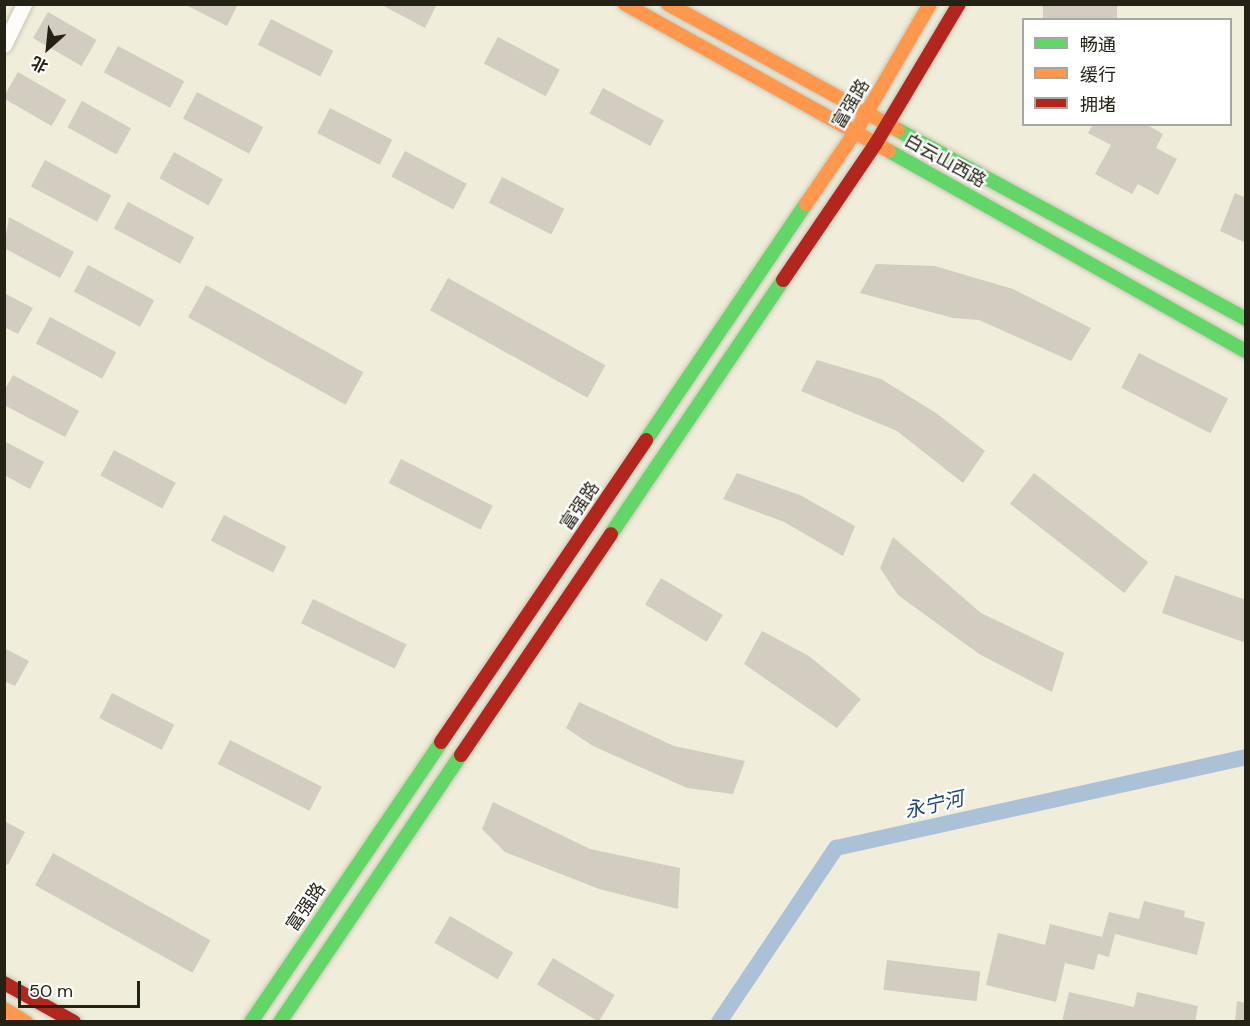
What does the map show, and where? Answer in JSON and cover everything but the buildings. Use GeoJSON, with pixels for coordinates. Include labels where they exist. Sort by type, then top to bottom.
{"type":"FeatureCollection","features":[{"type":"Feature","properties":{"kind":"main road","name":"白云山西路"},"geometry":{"type":"LineString","coordinates":[[625,4],[1245,351]]}},
{"type":"Feature","properties":{"kind":"main road","name":"白云山西路"},"geometry":{"type":"LineString","coordinates":[[668,4],[1245,319]]}},
{"type":"Feature","properties":{"kind":"main road","name":"富强路"},"geometry":{"type":"LineString","coordinates":[[251,1022],[856,132],[930,4]]}},
{"type":"Feature","properties":{"kind":"main road"},"geometry":{"type":"LineString","coordinates":[[280,1022],[876,143],[959,4]]}},
{"type":"Feature","properties":{"kind":"main road"},"geometry":{"type":"LineString","coordinates":[[4,983],[74,1022]]}},
{"type":"Feature","properties":{"kind":"main road"},"geometry":{"type":"LineString","coordinates":[[4,1009],[26,1022]]}},
{"type":"Feature","properties":{"kind":"street"},"geometry":{"type":"LineString","coordinates":[[4,45],[24,4]]}},
{"type":"Feature","properties":{"kind":"waterway","name":"永宁河"},"geometry":{"type":"LineString","coordinates":[[719,1022],[836,848],[1246,757]]}},
{"type":"Feature","properties":{"kind":"traffic: fast"},"geometry":{"type":"LineString","coordinates":[[898,130],[1246,319]]}},
{"type":"Feature","properties":{"kind":"traffic: fast"},"geometry":{"type":"LineString","coordinates":[[889,151],[1246,351]]}},
{"type":"Feature","properties":{"kind":"traffic: fast"},"geometry":{"type":"LineString","coordinates":[[646,440],[806,204]]}},
{"type":"Feature","properties":{"kind":"traffic: fast"},"geometry":{"type":"LineString","coordinates":[[611,534],[783,280]]}},
{"type":"Feature","properties":{"kind":"traffic: fast"},"geometry":{"type":"LineString","coordinates":[[251,1022],[441,742]]}},
{"type":"Feature","properties":{"kind":"traffic: fast"},"geometry":{"type":"LineString","coordinates":[[280,1022],[461,755]]}},
{"type":"Feature","properties":{"kind":"traffic: slow"},"geometry":{"type":"LineString","coordinates":[[625,4],[889,151]]}},
{"type":"Feature","properties":{"kind":"traffic: slow"},"geometry":{"type":"LineString","coordinates":[[668,4],[898,130]]}},
{"type":"Feature","properties":{"kind":"traffic: slow"},"geometry":{"type":"LineString","coordinates":[[806,204],[856,131],[930,4]]}},
{"type":"Feature","properties":{"kind":"traffic: slow"},"geometry":{"type":"LineString","coordinates":[[4,1009],[26,1022]]}},
{"type":"Feature","properties":{"kind":"traffic: jam"},"geometry":{"type":"LineString","coordinates":[[783,280],[876,143],[959,4]]}},
{"type":"Feature","properties":{"kind":"traffic: jam"},"geometry":{"type":"LineString","coordinates":[[441,742],[646,440]]}},
{"type":"Feature","properties":{"kind":"traffic: jam"},"geometry":{"type":"LineString","coordinates":[[461,755],[611,534]]}},
{"type":"Feature","properties":{"kind":"traffic: jam"},"geometry":{"type":"LineString","coordinates":[[4,983],[74,1022]]}}]}
